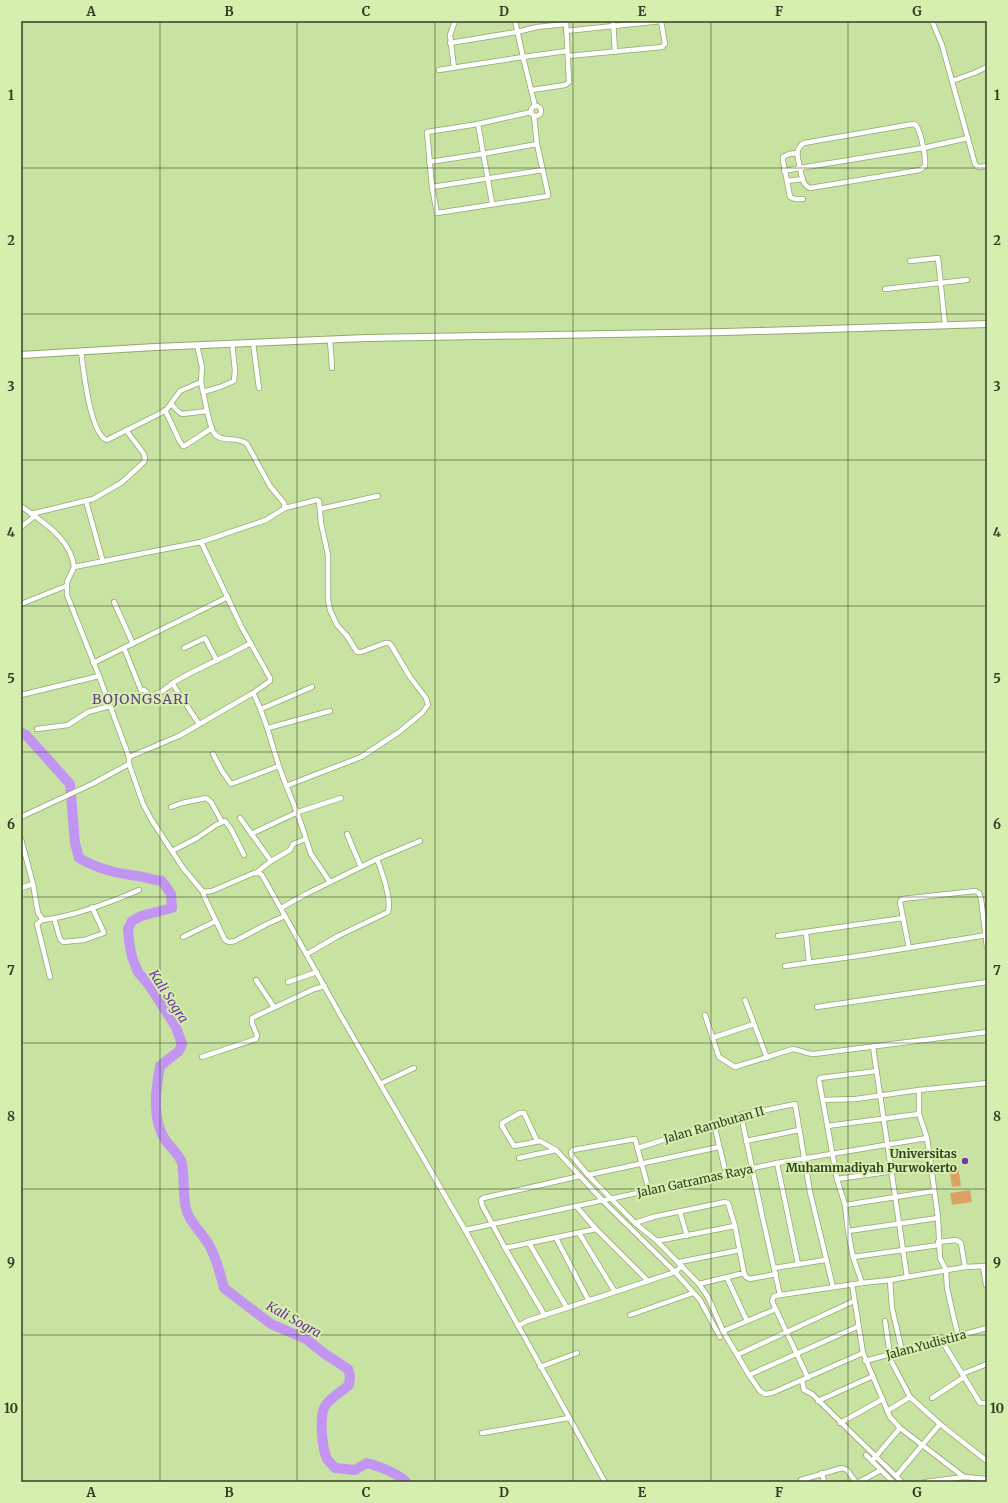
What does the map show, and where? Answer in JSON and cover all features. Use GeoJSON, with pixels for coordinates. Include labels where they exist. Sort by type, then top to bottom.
{"type":"FeatureCollection","features":[{"type":"Feature","properties":{"kind":"street"},"geometry":{"type":"LineString","coordinates":[[454,68],[450,35],[455,21]]}},
{"type":"Feature","properties":{"kind":"street"},"geometry":{"type":"LineString","coordinates":[[515,21],[532,90],[534,106],[532,108],[532,114],[548,194],[547,196],[437,213],[432,187],[427,132],[532,114],[538,115],[540,112],[539,108],[534,106]]}},
{"type":"Feature","properties":{"kind":"street"},"geometry":{"type":"LineString","coordinates":[[613,21],[615,52]]}},
{"type":"Feature","properties":{"kind":"street"},"geometry":{"type":"LineString","coordinates":[[439,70],[523,57],[615,52],[663,46],[665,44],[661,21],[566,31]]}},
{"type":"Feature","properties":{"kind":"street"},"geometry":{"type":"LineString","coordinates":[[932,21],[942,45],[976,166],[987,166]]}},
{"type":"Feature","properties":{"kind":"street"},"geometry":{"type":"LineString","coordinates":[[450,43],[566,22],[567,54],[570,80],[568,84],[532,90]]}},
{"type":"Feature","properties":{"kind":"street"},"geometry":{"type":"LineString","coordinates":[[952,81],[974,74],[987,67]]}},
{"type":"Feature","properties":{"kind":"street"},"geometry":{"type":"LineString","coordinates":[[478,124],[482,154],[492,204]]}},
{"type":"Feature","properties":{"kind":"street"},"geometry":{"type":"LineString","coordinates":[[913,124],[916,125],[919,130],[925,166],[920,170],[810,188],[805,186],[797,154],[798,148],[804,143],[913,124]]}},
{"type":"Feature","properties":{"kind":"street"},"geometry":{"type":"LineString","coordinates":[[784,171],[922,148],[968,138]]}},
{"type":"Feature","properties":{"kind":"street"},"geometry":{"type":"LineString","coordinates":[[429,162],[537,144]]}},
{"type":"Feature","properties":{"kind":"street"},"geometry":{"type":"LineString","coordinates":[[797,154],[789,154],[783,157],[784,171],[790,197],[795,199],[804,198]]}},
{"type":"Feature","properties":{"kind":"street"},"geometry":{"type":"LineString","coordinates":[[432,187],[543,170]]}},
{"type":"Feature","properties":{"kind":"street"},"geometry":{"type":"LineString","coordinates":[[787,181],[803,179]]}},
{"type":"Feature","properties":{"kind":"street"},"geometry":{"type":"LineString","coordinates":[[910,261],[938,258],[945,325]]}},
{"type":"Feature","properties":{"kind":"street"},"geometry":{"type":"LineString","coordinates":[[884,289],[967,280]]}},
{"type":"Feature","properties":{"kind":"street"},"geometry":{"type":"LineString","coordinates":[[21,355],[197,345],[330,340],[726,332],[987,324]]}},
{"type":"Feature","properties":{"kind":"street"},"geometry":{"type":"LineString","coordinates":[[330,340],[332,368]]}},
{"type":"Feature","properties":{"kind":"street"},"geometry":{"type":"LineString","coordinates":[[253,343],[259,388]]}},
{"type":"Feature","properties":{"kind":"street"},"geometry":{"type":"LineString","coordinates":[[203,392],[220,387],[234,380],[235,370],[232,344]]}},
{"type":"Feature","properties":{"kind":"street"},"geometry":{"type":"LineString","coordinates":[[197,345],[202,367],[200,382],[212,428],[217,436],[240,440],[247,444],[270,486],[284,503],[286,508]]}},
{"type":"Feature","properties":{"kind":"street"},"geometry":{"type":"LineString","coordinates":[[81,351],[89,403],[94,422],[104,439],[108,440],[165,410],[180,391],[200,382]]}},
{"type":"Feature","properties":{"kind":"street"},"geometry":{"type":"LineString","coordinates":[[171,404],[182,414],[207,411]]}},
{"type":"Feature","properties":{"kind":"street"},"geometry":{"type":"LineString","coordinates":[[165,410],[181,445],[183,446],[212,428]]}},
{"type":"Feature","properties":{"kind":"street"},"geometry":{"type":"LineString","coordinates":[[21,527],[33,515],[86,501],[121,483],[144,461],[144,454],[126,430]]}},
{"type":"Feature","properties":{"kind":"street"},"geometry":{"type":"LineString","coordinates":[[320,509],[378,496]]}},
{"type":"Feature","properties":{"kind":"street"},"geometry":{"type":"LineString","coordinates":[[74,567],[201,542],[266,520],[286,508],[318,500],[328,555],[329,604],[337,625],[347,636],[357,652],[389,643],[410,677],[426,698],[428,705],[422,713],[399,732],[361,757],[286,786]]}},
{"type":"Feature","properties":{"kind":"street"},"geometry":{"type":"LineString","coordinates":[[86,501],[103,562]]}},
{"type":"Feature","properties":{"kind":"street"},"geometry":{"type":"LineString","coordinates":[[21,506],[47,525],[63,541],[72,559],[74,567],[68,578],[66,586],[67,595],[129,757],[129,764],[146,811],[172,851],[203,892],[225,940],[232,942],[286,916]]}},
{"type":"Feature","properties":{"kind":"street"},"geometry":{"type":"LineString","coordinates":[[129,757],[166,742],[199,724],[253,693],[268,683],[271,679],[251,643],[201,542]]}},
{"type":"Feature","properties":{"kind":"street"},"geometry":{"type":"LineString","coordinates":[[21,604],[66,586]]}},
{"type":"Feature","properties":{"kind":"street"},"geometry":{"type":"LineString","coordinates":[[93,663],[228,597]]}},
{"type":"Feature","properties":{"kind":"street"},"geometry":{"type":"LineString","coordinates":[[114,602],[133,644]]}},
{"type":"Feature","properties":{"kind":"street"},"geometry":{"type":"LineString","coordinates":[[184,648],[204,638],[217,661]]}},
{"type":"Feature","properties":{"kind":"street"},"geometry":{"type":"LineString","coordinates":[[124,648],[142,690],[148,695],[153,696],[191,672],[217,661],[251,643]]}},
{"type":"Feature","properties":{"kind":"street"},"geometry":{"type":"LineString","coordinates":[[21,695],[99,676]]}},
{"type":"Feature","properties":{"kind":"street"},"geometry":{"type":"LineString","coordinates":[[172,683],[199,724]]}},
{"type":"Feature","properties":{"kind":"street"},"geometry":{"type":"LineString","coordinates":[[261,709],[312,687]]}},
{"type":"Feature","properties":{"kind":"street"},"geometry":{"type":"LineString","coordinates":[[253,693],[268,728],[279,766],[298,812],[311,854],[330,882]]}},
{"type":"Feature","properties":{"kind":"street"},"geometry":{"type":"LineString","coordinates":[[37,729],[68,725],[88,712],[110,706]]}},
{"type":"Feature","properties":{"kind":"street"},"geometry":{"type":"LineString","coordinates":[[268,728],[330,711]]}},
{"type":"Feature","properties":{"kind":"street"},"geometry":{"type":"LineString","coordinates":[[213,754],[231,784],[279,766]]}},
{"type":"Feature","properties":{"kind":"street"},"geometry":{"type":"LineString","coordinates":[[21,817],[129,764]]}},
{"type":"Feature","properties":{"kind":"street"},"geometry":{"type":"LineString","coordinates":[[171,807],[206,798],[211,802],[222,822],[226,822],[244,855]]}},
{"type":"Feature","properties":{"kind":"street"},"geometry":{"type":"LineString","coordinates":[[251,834],[298,812],[341,798]]}},
{"type":"Feature","properties":{"kind":"street"},"geometry":{"type":"LineString","coordinates":[[240,818],[271,861]]}},
{"type":"Feature","properties":{"kind":"street"},"geometry":{"type":"LineString","coordinates":[[172,851],[197,838],[222,822]]}},
{"type":"Feature","properties":{"kind":"street"},"geometry":{"type":"LineString","coordinates":[[347,834],[361,867]]}},
{"type":"Feature","properties":{"kind":"street"},"geometry":{"type":"LineString","coordinates":[[203,892],[256,873],[271,861],[290,850],[293,844],[306,838]]}},
{"type":"Feature","properties":{"kind":"street"},"geometry":{"type":"LineString","coordinates":[[21,839],[33,884],[38,914],[42,920]]}},
{"type":"Feature","properties":{"kind":"street"},"geometry":{"type":"LineString","coordinates":[[281,908],[377,859],[420,841]]}},
{"type":"Feature","properties":{"kind":"street"},"geometry":{"type":"LineString","coordinates":[[307,954],[338,936],[388,912],[389,903],[383,876],[377,859]]}},
{"type":"Feature","properties":{"kind":"street"},"geometry":{"type":"LineString","coordinates":[[256,873],[262,875],[286,916],[324,986],[465,1230],[605,1482]]}},
{"type":"Feature","properties":{"kind":"street"},"geometry":{"type":"LineString","coordinates":[[21,888],[33,884]]}},
{"type":"Feature","properties":{"kind":"street"},"geometry":{"type":"LineString","coordinates":[[50,977],[37,924],[42,920],[118,900],[139,890]]}},
{"type":"Feature","properties":{"kind":"street"},"geometry":{"type":"LineString","coordinates":[[909,948],[900,902],[902,899],[975,891],[979,894],[981,899],[987,947]]}},
{"type":"Feature","properties":{"kind":"street"},"geometry":{"type":"LineString","coordinates":[[54,918],[60,939],[63,942],[84,940],[104,933],[92,907]]}},
{"type":"Feature","properties":{"kind":"street"},"geometry":{"type":"LineString","coordinates":[[778,936],[903,918]]}},
{"type":"Feature","properties":{"kind":"street"},"geometry":{"type":"LineString","coordinates":[[183,937],[216,921]]}},
{"type":"Feature","properties":{"kind":"street"},"geometry":{"type":"LineString","coordinates":[[806,933],[809,962]]}},
{"type":"Feature","properties":{"kind":"street"},"geometry":{"type":"LineString","coordinates":[[785,966],[986,935]]}},
{"type":"Feature","properties":{"kind":"street"},"geometry":{"type":"LineString","coordinates":[[288,982],[317,972]]}},
{"type":"Feature","properties":{"kind":"street"},"geometry":{"type":"LineString","coordinates":[[256,980],[274,1008]]}},
{"type":"Feature","properties":{"kind":"street"},"geometry":{"type":"LineString","coordinates":[[817,1007],[987,982]]}},
{"type":"Feature","properties":{"kind":"street"},"geometry":{"type":"LineString","coordinates":[[202,1057],[256,1039],[257,1035],[251,1019],[314,989],[324,986]]}},
{"type":"Feature","properties":{"kind":"street"},"geometry":{"type":"LineString","coordinates":[[745,1000],[767,1058]]}},
{"type":"Feature","properties":{"kind":"street"},"geometry":{"type":"LineString","coordinates":[[705,1015],[719,1057],[735,1067],[793,1050],[814,1054],[987,1032]]}},
{"type":"Feature","properties":{"kind":"street"},"geometry":{"type":"LineString","coordinates":[[712,1038],[754,1024]]}},
{"type":"Feature","properties":{"kind":"street"},"geometry":{"type":"LineString","coordinates":[[873,1047],[907,1276]]}},
{"type":"Feature","properties":{"kind":"street"},"geometry":{"type":"LineString","coordinates":[[380,1084],[414,1068]]}},
{"type":"Feature","properties":{"kind":"street"},"geometry":{"type":"LineString","coordinates":[[862,1283],[853,1257],[845,1205],[837,1179],[819,1080],[820,1078],[877,1072]]}},
{"type":"Feature","properties":{"kind":"street"},"geometry":{"type":"LineString","coordinates":[[823,1100],[856,1099],[919,1090],[987,1083]]}},
{"type":"Feature","properties":{"kind":"street"},"geometry":{"type":"LineString","coordinates":[[919,1090],[919,1114],[927,1138],[938,1218],[940,1258],[946,1270],[947,1288],[958,1336]]}},
{"type":"Feature","properties":{"kind":"street","name":"Jalan Rambutan II"},"geometry":{"type":"LineString","coordinates":[[638,1148],[741,1115],[795,1104],[810,1192],[825,1260],[833,1287]]}},
{"type":"Feature","properties":{"kind":"street"},"geometry":{"type":"LineString","coordinates":[[537,1141],[524,1113],[520,1113],[502,1123],[502,1126],[513,1145],[540,1141],[556,1150],[603,1201],[675,1272],[693,1294],[700,1300],[720,1337]]}},
{"type":"Feature","properties":{"kind":"street"},"geometry":{"type":"LineString","coordinates":[[827,1126],[919,1114]]}},
{"type":"Feature","properties":{"kind":"street"},"geometry":{"type":"LineString","coordinates":[[741,1115],[780,1295]]}},
{"type":"Feature","properties":{"kind":"street"},"geometry":{"type":"LineString","coordinates":[[714,1124],[726,1174]]}},
{"type":"Feature","properties":{"kind":"street"},"geometry":{"type":"LineString","coordinates":[[746,1141],[799,1130]]}},
{"type":"Feature","properties":{"kind":"street","name":"Jalan Gatramas Raya"},"geometry":{"type":"LineString","coordinates":[[465,1230],[777,1163],[927,1138]]}},
{"type":"Feature","properties":{"kind":"street"},"geometry":{"type":"LineString","coordinates":[[649,1191],[635,1139],[573,1150],[571,1154],[588,1175],[635,1222],[658,1241],[699,1284],[708,1297],[724,1331],[749,1376],[760,1391],[765,1394],[772,1394],[863,1353]]}},
{"type":"Feature","properties":{"kind":"street"},"geometry":{"type":"LineString","coordinates":[[588,1175],[719,1147]]}},
{"type":"Feature","properties":{"kind":"street"},"geometry":{"type":"LineString","coordinates":[[519,1158],[556,1150]]}},
{"type":"Feature","properties":{"kind":"street"},"geometry":{"type":"LineString","coordinates":[[777,1163],[798,1264]]}},
{"type":"Feature","properties":{"kind":"street"},"geometry":{"type":"LineString","coordinates":[[837,1179],[931,1166]]}},
{"type":"Feature","properties":{"kind":"street"},"geometry":{"type":"LineString","coordinates":[[545,1316],[505,1248],[481,1200],[483,1198],[580,1176]]}},
{"type":"Feature","properties":{"kind":"street"},"geometry":{"type":"LineString","coordinates":[[845,1205],[934,1191]]}},
{"type":"Feature","properties":{"kind":"street"},"geometry":{"type":"LineString","coordinates":[[635,1222],[725,1202],[729,1205],[735,1226],[746,1277],[750,1279],[776,1274]]}},
{"type":"Feature","properties":{"kind":"street"},"geometry":{"type":"LineString","coordinates":[[576,1206],[596,1229],[648,1281]]}},
{"type":"Feature","properties":{"kind":"street"},"geometry":{"type":"LineString","coordinates":[[680,1212],[687,1236]]}},
{"type":"Feature","properties":{"kind":"street"},"geometry":{"type":"LineString","coordinates":[[848,1231],[938,1218]]}},
{"type":"Feature","properties":{"kind":"street"},"geometry":{"type":"LineString","coordinates":[[658,1241],[735,1226]]}},
{"type":"Feature","properties":{"kind":"street"},"geometry":{"type":"LineString","coordinates":[[505,1248],[596,1229]]}},
{"type":"Feature","properties":{"kind":"street"},"geometry":{"type":"LineString","coordinates":[[579,1233],[615,1292]]}},
{"type":"Feature","properties":{"kind":"street"},"geometry":{"type":"LineString","coordinates":[[556,1238],[589,1301]]}},
{"type":"Feature","properties":{"kind":"street"},"geometry":{"type":"LineString","coordinates":[[853,1257],[956,1240],[961,1243],[965,1267]]}},
{"type":"Feature","properties":{"kind":"street"},"geometry":{"type":"LineString","coordinates":[[529,1243],[567,1308]]}},
{"type":"Feature","properties":{"kind":"street"},"geometry":{"type":"LineString","coordinates":[[518,1326],[527,1321],[675,1272],[680,1264],[740,1250]]}},
{"type":"Feature","properties":{"kind":"street"},"geometry":{"type":"LineString","coordinates":[[774,1268],[825,1260]]}},
{"type":"Feature","properties":{"kind":"street"},"geometry":{"type":"LineString","coordinates":[[808,1378],[776,1309],[772,1299],[774,1296],[852,1284],[890,1280],[965,1267],[985,1266],[986,1285]]}},
{"type":"Feature","properties":{"kind":"street"},"geometry":{"type":"LineString","coordinates":[[699,1284],[744,1273]]}},
{"type":"Feature","properties":{"kind":"street"},"geometry":{"type":"LineString","coordinates":[[727,1278],[747,1321]]}},
{"type":"Feature","properties":{"kind":"street"},"geometry":{"type":"LineString","coordinates":[[890,1280],[892,1308],[902,1351]]}},
{"type":"Feature","properties":{"kind":"street"},"geometry":{"type":"LineString","coordinates":[[852,1284],[865,1361],[873,1376],[887,1411],[900,1428],[964,1477]]}},
{"type":"Feature","properties":{"kind":"street"},"geometry":{"type":"LineString","coordinates":[[630,1315],[693,1294]]}},
{"type":"Feature","properties":{"kind":"street"},"geometry":{"type":"LineString","coordinates":[[737,1354],[854,1301]]}},
{"type":"Feature","properties":{"kind":"street"},"geometry":{"type":"LineString","coordinates":[[724,1331],[776,1309]]}},
{"type":"Feature","properties":{"kind":"street"},"geometry":{"type":"LineString","coordinates":[[885,1321],[889,1355],[910,1397],[940,1424],[987,1461]]}},
{"type":"Feature","properties":{"kind":"street"},"geometry":{"type":"LineString","coordinates":[[749,1376],[859,1326]]}},
{"type":"Feature","properties":{"kind":"street","name":"Jalan.Yudistira"},"geometry":{"type":"LineString","coordinates":[[865,1361],[987,1328]]}},
{"type":"Feature","properties":{"kind":"street"},"geometry":{"type":"LineString","coordinates":[[942,1341],[980,1403],[987,1403]]}},
{"type":"Feature","properties":{"kind":"street"},"geometry":{"type":"LineString","coordinates":[[540,1367],[577,1353]]}},
{"type":"Feature","properties":{"kind":"street"},"geometry":{"type":"LineString","coordinates":[[932,1398],[963,1376],[987,1364]]}},
{"type":"Feature","properties":{"kind":"street"},"geometry":{"type":"LineString","coordinates":[[818,1401],[873,1376]]}},
{"type":"Feature","properties":{"kind":"street"},"geometry":{"type":"LineString","coordinates":[[802,1380],[804,1390],[812,1394],[897,1475],[902,1482]]}},
{"type":"Feature","properties":{"kind":"street"},"geometry":{"type":"LineString","coordinates":[[887,1411],[910,1397]]}},
{"type":"Feature","properties":{"kind":"street"},"geometry":{"type":"LineString","coordinates":[[840,1422],[883,1399]]}},
{"type":"Feature","properties":{"kind":"street"},"geometry":{"type":"LineString","coordinates":[[482,1433],[570,1418]]}},
{"type":"Feature","properties":{"kind":"street"},"geometry":{"type":"LineString","coordinates":[[897,1475],[940,1424]]}},
{"type":"Feature","properties":{"kind":"street"},"geometry":{"type":"LineString","coordinates":[[872,1460],[900,1428]]}},
{"type":"Feature","properties":{"kind":"street"},"geometry":{"type":"LineString","coordinates":[[866,1455],[893,1482]]}},
{"type":"Feature","properties":{"kind":"street"},"geometry":{"type":"LineString","coordinates":[[801,1480],[822,1472],[845,1469],[858,1482],[881,1470]]}},
{"type":"Feature","properties":{"kind":"street"},"geometry":{"type":"LineString","coordinates":[[822,1472],[824,1482]]}},
{"type":"Feature","properties":{"kind":"street"},"geometry":{"type":"LineString","coordinates":[[925,1482],[964,1477],[987,1478]]}},
{"type":"Feature","properties":{"kind":"shaded area"},"geometry":{"type":"Polygon","coordinates":[[[958,1166],[961,1186],[952,1187],[949,1168],[958,1166]]]}},
{"type":"Feature","properties":{"kind":"shaded area"},"geometry":{"type":"Polygon","coordinates":[[[970,1190],[972,1202],[952,1205],[950,1193],[970,1190]]]}},
{"type":"Feature","properties":{"kind":"waterway","name":"Kali Sogra"},"geometry":{"type":"LineString","coordinates":[[21,733],[26,735],[70,784],[75,843],[79,858],[107,870],[162,881],[171,894],[172,908],[141,916],[132,921],[128,929],[129,941],[132,957],[138,972],[149,985],[176,1027],[182,1044],[179,1051],[160,1066],[156,1094],[156,1114],[161,1133],[182,1163],[185,1206],[187,1212],[212,1250],[224,1288],[271,1324],[306,1339],[348,1369],[350,1376],[349,1385],[327,1403],[322,1417],[322,1432],[325,1454],[327,1459],[335,1468],[355,1470],[367,1463],[383,1468],[402,1478],[406,1482]]}},
{"type":"Feature","properties":{"kind":"place","name":"Universitas Muhammadiyah Purwokerto"},"geometry":{"type":"Point","coordinates":[965,1161]}},
{"type":"Feature","properties":{"kind":"district","name":"BOJONGSARI"},"geometry":{"type":"Point","coordinates":[141,699]}}]}
